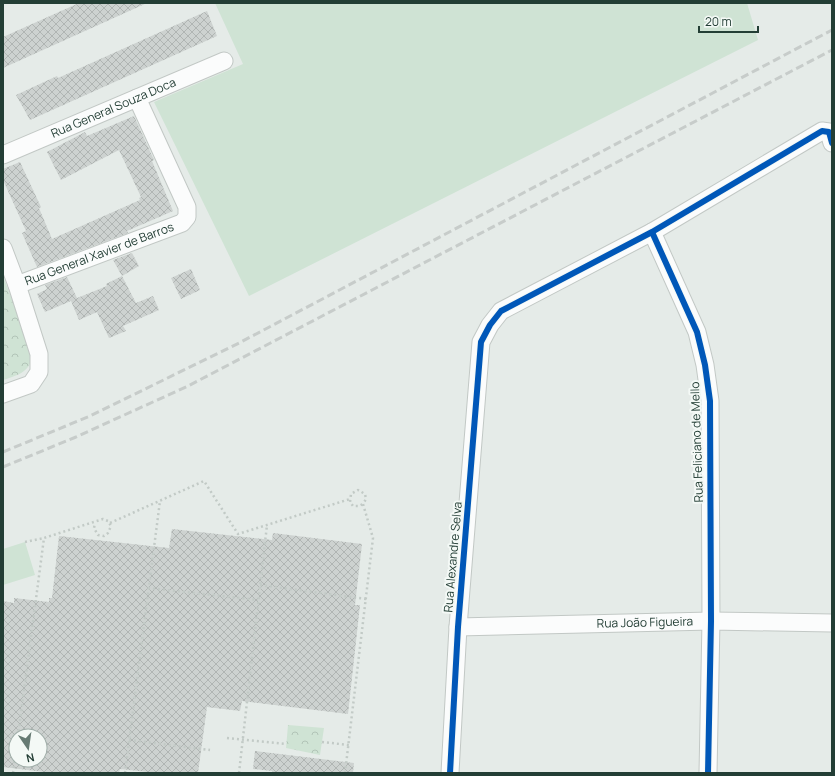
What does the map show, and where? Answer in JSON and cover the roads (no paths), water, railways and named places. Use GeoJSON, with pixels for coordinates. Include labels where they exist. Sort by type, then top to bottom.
{"type":"FeatureCollection","features":[{"type":"Feature","properties":{"kind":"street","name":"Rua General Souza Doca"},"geometry":{"type":"LineString","coordinates":[[3,155],[224,61]]}},
{"type":"Feature","properties":{"kind":"street","name":"Rua General Xavier de Barros"},"geometry":{"type":"LineString","coordinates":[[17,285],[182,223],[188,216],[187,207],[138,98]]}},
{"type":"Feature","properties":{"kind":"street"},"geometry":{"type":"LineString","coordinates":[[652,232],[822,131],[831,137]]}},
{"type":"Feature","properties":{"kind":"street","name":"Rua Alexandre Selva"},"geometry":{"type":"LineString","coordinates":[[450,773],[458,627],[481,342],[490,325],[501,311],[652,232]]}},
{"type":"Feature","properties":{"kind":"street","name":"Rua Feliciano de Mello"},"geometry":{"type":"LineString","coordinates":[[652,232],[697,332],[705,365],[710,401],[711,621],[708,773]]}},
{"type":"Feature","properties":{"kind":"street"},"geometry":{"type":"LineString","coordinates":[[3,248],[17,285],[39,354],[39,372],[31,384],[3,394]]}},
{"type":"Feature","properties":{"kind":"street","name":"Rua João Figueira"},"geometry":{"type":"LineString","coordinates":[[458,627],[711,621],[832,623]]}},
{"type":"Feature","properties":{"kind":"railway"},"geometry":{"type":"LineString","coordinates":[[3,452],[90,416],[239,343],[832,30]]}},
{"type":"Feature","properties":{"kind":"railway"},"geometry":{"type":"LineString","coordinates":[[3,467],[76,437],[188,386],[832,50]]}}]}
